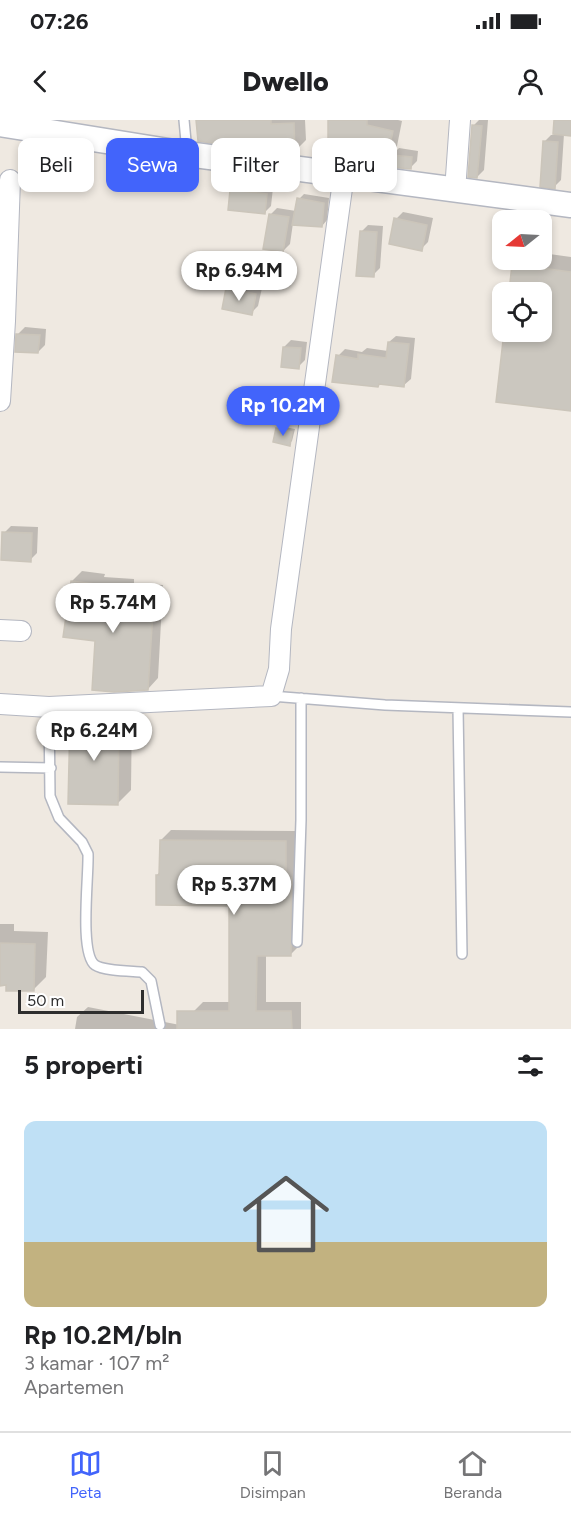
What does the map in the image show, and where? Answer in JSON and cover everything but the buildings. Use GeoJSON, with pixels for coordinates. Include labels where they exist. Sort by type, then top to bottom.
{"type":"FeatureCollection","features":[{"type":"Feature","properties":{"kind":"street"},"geometry":{"type":"LineString","coordinates":[[455,191],[460,120]]}},
{"type":"Feature","properties":{"kind":"street"},"geometry":{"type":"LineString","coordinates":[[0,124],[106,141]]}},
{"type":"Feature","properties":{"kind":"street"},"geometry":{"type":"LineString","coordinates":[[199,156],[312,170]]}},
{"type":"Feature","properties":{"kind":"street"},"geometry":{"type":"LineString","coordinates":[[0,401],[10,180]]}},
{"type":"Feature","properties":{"kind":"street"},"geometry":{"type":"LineString","coordinates":[[397,182],[571,205]]}},
{"type":"Feature","properties":{"kind":"street"},"geometry":{"type":"LineString","coordinates":[[0,704],[49,707],[271,696],[279,669],[283,618],[342,192]]}},
{"type":"Feature","properties":{"kind":"street"},"geometry":{"type":"LineString","coordinates":[[0,630],[21,631]]}},
{"type":"Feature","properties":{"kind":"lane"},"geometry":{"type":"LineString","coordinates":[[184,120],[186,138]]}},
{"type":"Feature","properties":{"kind":"lane"},"geometry":{"type":"LineString","coordinates":[[271,696],[458,708],[571,712]]}},
{"type":"Feature","properties":{"kind":"lane"},"geometry":{"type":"LineString","coordinates":[[297,942],[301,820],[301,698]]}},
{"type":"Feature","properties":{"kind":"lane"},"geometry":{"type":"LineString","coordinates":[[49,707],[50,796],[59,818],[82,843],[88,854],[86,940],[89,956],[95,965],[109,969],[142,972],[151,981],[160,1024]]}},
{"type":"Feature","properties":{"kind":"lane"},"geometry":{"type":"LineString","coordinates":[[458,708],[462,954]]}},
{"type":"Feature","properties":{"kind":"lane"},"geometry":{"type":"LineString","coordinates":[[0,767],[51,768]]}}]}
